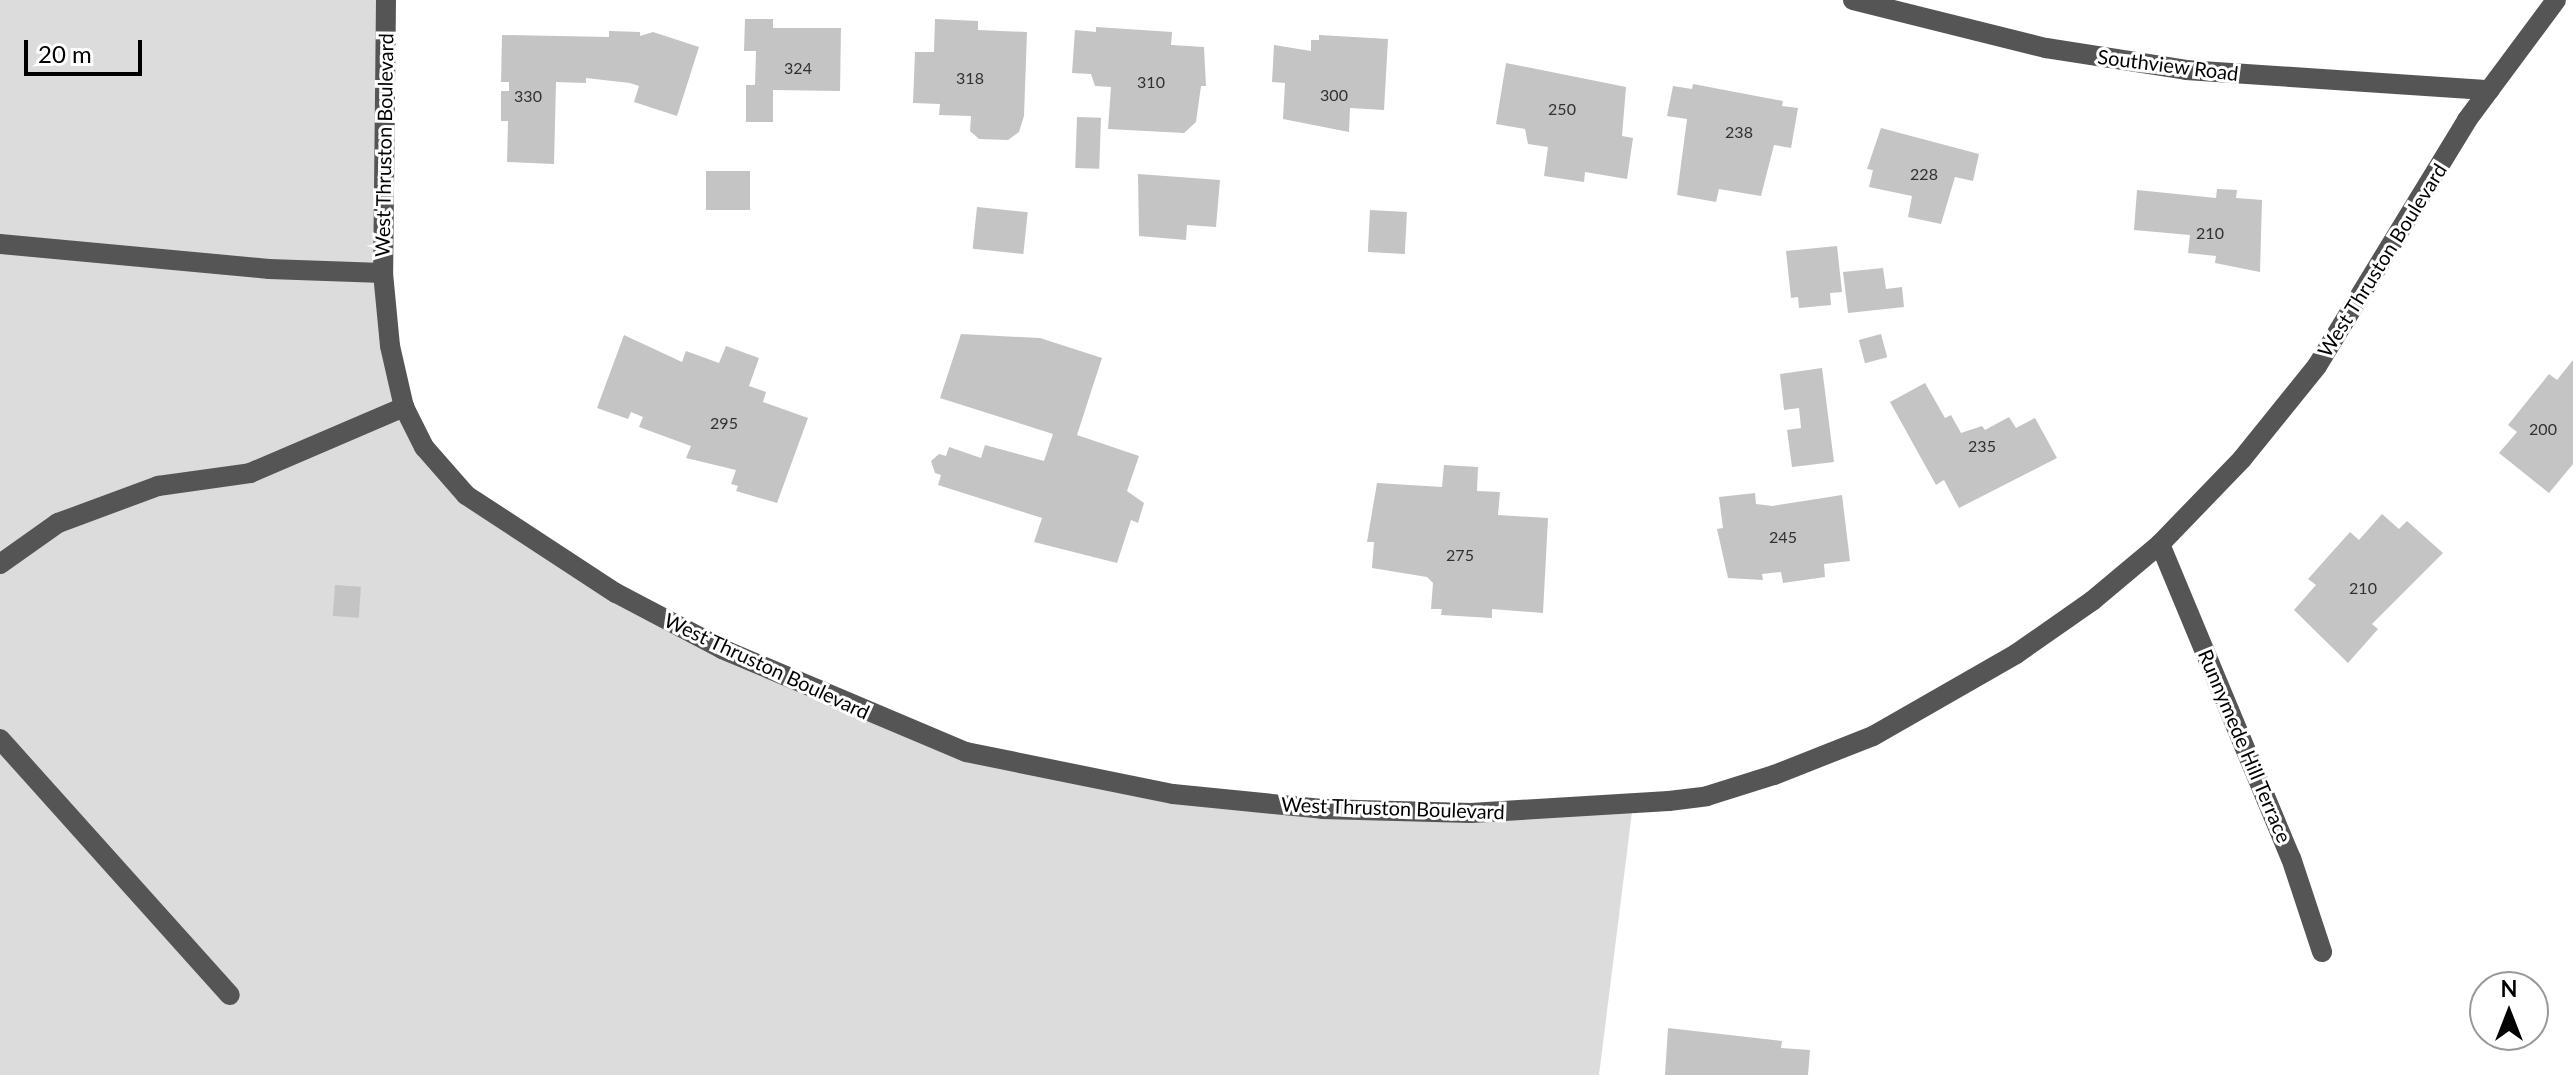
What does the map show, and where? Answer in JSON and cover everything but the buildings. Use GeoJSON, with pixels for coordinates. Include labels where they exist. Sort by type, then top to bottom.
{"type":"FeatureCollection","features":[{"type":"Feature","properties":{"kind":"street","name":"West Thruston Boulevard"},"geometry":{"type":"LineString","coordinates":[[386,0],[383,273],[390,346],[404,407],[424,447],[447,478],[530,540],[711,643],[850,706],[966,752],[1173,794],[1322,809],[1471,813],[1633,804],[1707,796],[1774,775],[1873,736],[2016,654],[2160,544],[2242,459],[2317,366],[2489,90],[2556,0]]}},
{"type":"Feature","properties":{"kind":"street","name":"Southview Road"},"geometry":{"type":"LineString","coordinates":[[1853,0],[2046,48],[2186,70],[2489,90]]}},
{"type":"Feature","properties":{"kind":"street"},"geometry":{"type":"LineString","coordinates":[[0,244],[269,269],[383,273]]}},
{"type":"Feature","properties":{"kind":"street"},"geometry":{"type":"LineString","coordinates":[[0,564],[58,523],[158,486],[250,473],[404,407]]}},
{"type":"Feature","properties":{"kind":"street","name":"Runnymede Hill Terrace"},"geometry":{"type":"LineString","coordinates":[[2160,544],[2291,858],[2322,952]]}},
{"type":"Feature","properties":{"kind":"street"},"geometry":{"type":"LineString","coordinates":[[0,739],[230,995]]}},
{"type":"Feature","properties":{"kind":"shaded area"},"geometry":{"type":"Polygon","coordinates":[[[0,0],[386,0],[383,273],[404,407],[447,478],[616,593],[966,752],[1322,809],[1633,804],[1599,1075],[0,1075],[0,0]]]}}]}
